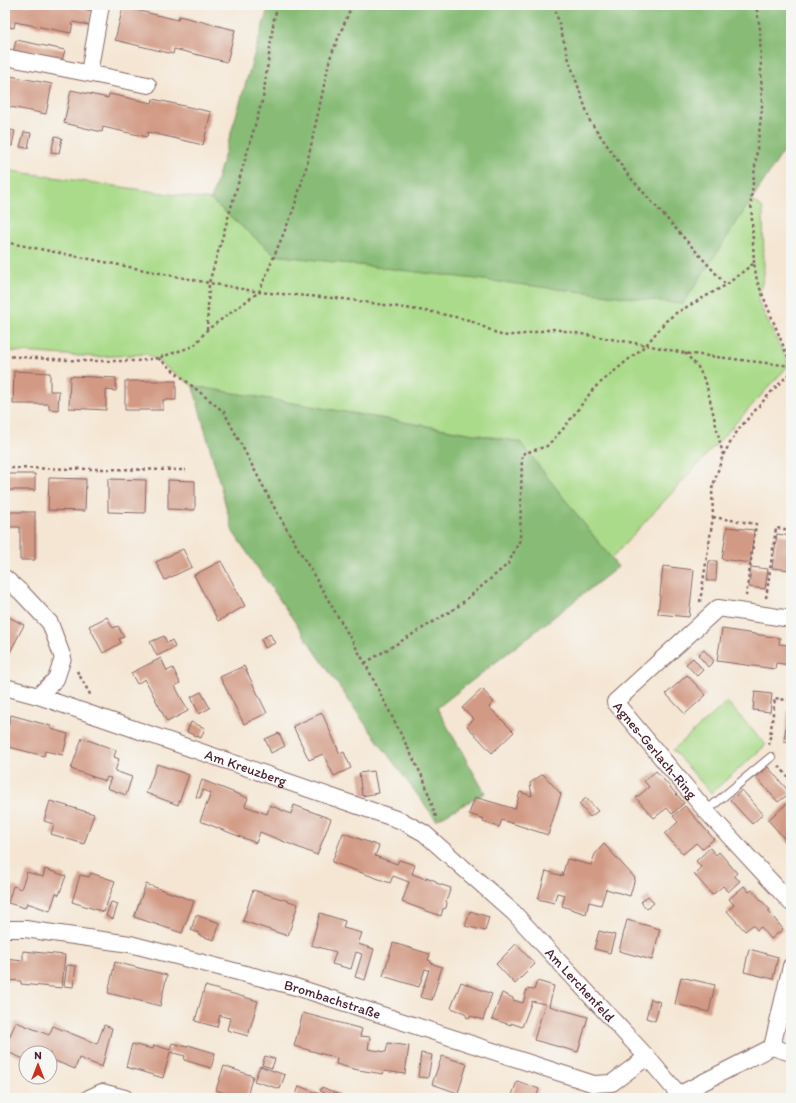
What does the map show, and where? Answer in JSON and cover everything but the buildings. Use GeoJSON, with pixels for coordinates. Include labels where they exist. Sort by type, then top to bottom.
{"type":"FeatureCollection","features":[{"type":"Feature","properties":{"kind":"street"},"geometry":{"type":"LineString","coordinates":[[89,74],[101,5]]}},
{"type":"Feature","properties":{"kind":"street"},"geometry":{"type":"LineString","coordinates":[[5,57],[148,85]]}},
{"type":"Feature","properties":{"kind":"street"},"geometry":{"type":"LineString","coordinates":[[5,578],[22,593],[50,623],[63,658],[56,679],[38,696]]}},
{"type":"Feature","properties":{"kind":"street","name":"Agnes-Gerlach-Ring"},"geometry":{"type":"LineString","coordinates":[[791,619],[718,608],[615,702],[706,811],[791,903]]}},
{"type":"Feature","properties":{"kind":"street","name":"Am Kreuzberg"},"geometry":{"type":"LineString","coordinates":[[5,687],[38,696],[402,821],[424,833],[472,876]]}},
{"type":"Feature","properties":{"kind":"street","name":"Am Lerchenfeld"},"geometry":{"type":"LineString","coordinates":[[472,876],[514,913],[681,1096]]}},
{"type":"Feature","properties":{"kind":"street","name":"Brombachstraße"},"geometry":{"type":"LineString","coordinates":[[5,929],[25,929],[130,944],[281,983],[478,1045],[594,1084],[612,1083],[647,1057]]}},
{"type":"Feature","properties":{"kind":"street"},"geometry":{"type":"LineString","coordinates":[[772,1047],[791,966]]}},
{"type":"Feature","properties":{"kind":"street"},"geometry":{"type":"LineString","coordinates":[[681,1096],[772,1047],[791,1053]]}},
{"type":"Feature","properties":{"kind":"street"},"geometry":{"type":"LineString","coordinates":[[89,1098],[102,1092],[125,1098]]}},
{"type":"Feature","properties":{"kind":"lane"},"geometry":{"type":"LineString","coordinates":[[706,811],[771,757]]}},
{"type":"Feature","properties":{"kind":"path"},"geometry":{"type":"LineString","coordinates":[[207,330],[209,283],[263,98],[274,18],[278,5]]}},
{"type":"Feature","properties":{"kind":"path"},"geometry":{"type":"LineString","coordinates":[[5,356],[92,361],[137,361],[158,358],[194,346],[207,330],[259,292],[293,211],[306,168],[330,58],[352,5]]}},
{"type":"Feature","properties":{"kind":"path"},"geometry":{"type":"LineString","coordinates":[[554,5],[568,60],[590,121],[628,175],[726,285]]}},
{"type":"Feature","properties":{"kind":"path"},"geometry":{"type":"LineString","coordinates":[[756,5],[760,29],[762,108],[751,200],[754,263],[758,281],[786,355],[791,360]]}},
{"type":"Feature","properties":{"kind":"path"},"geometry":{"type":"LineString","coordinates":[[5,242],[259,292],[344,300],[432,312],[469,320],[503,336],[553,329],[684,353],[791,366]]}},
{"type":"Feature","properties":{"kind":"path"},"geometry":{"type":"LineString","coordinates":[[365,664],[456,608],[508,564],[520,540],[522,454],[546,446],[564,428],[594,388],[646,345],[666,321],[676,313],[726,285],[754,263]]}},
{"type":"Feature","properties":{"kind":"path"},"geometry":{"type":"LineString","coordinates":[[684,353],[698,367],[706,382],[723,455]]}},
{"type":"Feature","properties":{"kind":"path"},"geometry":{"type":"LineString","coordinates":[[158,358],[224,412],[274,507],[365,664],[424,780],[438,825]]}},
{"type":"Feature","properties":{"kind":"path"},"geometry":{"type":"LineString","coordinates":[[696,627],[713,517],[712,489],[723,455],[738,430],[772,391],[791,372]]}},
{"type":"Feature","properties":{"kind":"path"},"geometry":{"type":"LineString","coordinates":[[5,468],[186,470]]}},
{"type":"Feature","properties":{"kind":"path"},"geometry":{"type":"LineString","coordinates":[[713,517],[756,524],[744,611]]}},
{"type":"Feature","properties":{"kind":"path"},"geometry":{"type":"LineString","coordinates":[[763,615],[776,528],[791,530]]}},
{"type":"Feature","properties":{"kind":"path"},"geometry":{"type":"LineString","coordinates":[[769,747],[775,698],[791,701]]}},
{"type":"Feature","properties":{"kind":"green space"},"geometry":{"type":"Polygon","coordinates":[[[269,5],[791,5],[791,140],[683,304],[275,255],[211,200],[269,5]]]}},
{"type":"Feature","properties":{"kind":"green space"},"geometry":{"type":"Polygon","coordinates":[[[5,170],[211,200],[275,255],[683,303],[751,200],[763,208],[764,274],[758,301],[789,365],[611,559],[520,442],[193,386],[147,354],[98,357],[5,351],[5,170]]]}},
{"type":"Feature","properties":{"kind":"green space"},"geometry":{"type":"Polygon","coordinates":[[[193,386],[520,442],[618,567],[437,708],[485,793],[436,820],[363,721],[233,532],[193,386]]]}},
{"type":"Feature","properties":{"kind":"green space"},"geometry":{"type":"Polygon","coordinates":[[[727,702],[766,745],[711,793],[673,750],[727,702]]]}}]}
